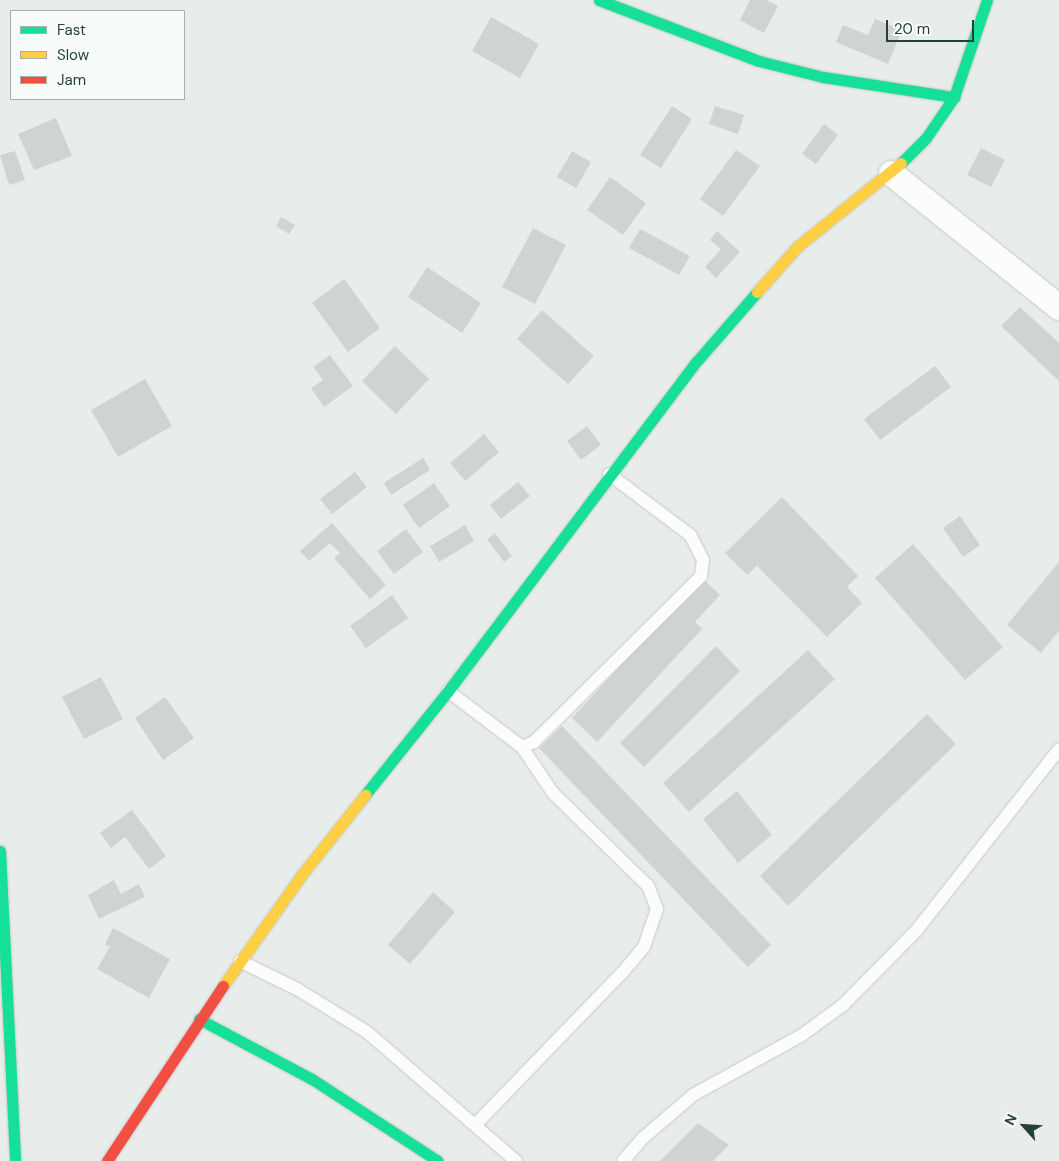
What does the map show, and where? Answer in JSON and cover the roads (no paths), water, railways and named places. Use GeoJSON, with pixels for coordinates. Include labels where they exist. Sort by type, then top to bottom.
{"type":"FeatureCollection","features":[{"type":"Feature","properties":{"kind":"street"},"geometry":{"type":"LineString","coordinates":[[599,0],[759,62],[824,77],[954,97]]}},
{"type":"Feature","properties":{"kind":"street"},"geometry":{"type":"LineString","coordinates":[[107,1161],[199,1019],[302,873],[448,691],[609,474],[726,325],[792,252],[891,173],[926,138],[954,97],[987,0]]}},
{"type":"Feature","properties":{"kind":"street"},"geometry":{"type":"LineString","coordinates":[[891,173],[1059,306]]}},
{"type":"Feature","properties":{"kind":"street"},"geometry":{"type":"LineString","coordinates":[[0,850],[14,1161]]}},
{"type":"Feature","properties":{"kind":"street"},"geometry":{"type":"LineString","coordinates":[[199,1019],[312,1078],[438,1161]]}},
{"type":"Feature","properties":{"kind":"lane"},"geometry":{"type":"LineString","coordinates":[[522,747],[534,742],[701,576],[703,560],[690,535],[609,474]]}},
{"type":"Feature","properties":{"kind":"lane"},"geometry":{"type":"LineString","coordinates":[[448,691],[522,747],[559,800],[648,886],[656,910],[644,947],[622,973],[476,1124]]}},
{"type":"Feature","properties":{"kind":"lane"},"geometry":{"type":"LineString","coordinates":[[623,1161],[644,1138],[692,1096],[802,1035],[843,1004],[922,924],[1059,749]]}},
{"type":"Feature","properties":{"kind":"lane"},"geometry":{"type":"LineString","coordinates":[[240,961],[298,989],[367,1032],[476,1124],[516,1161]]}}]}
